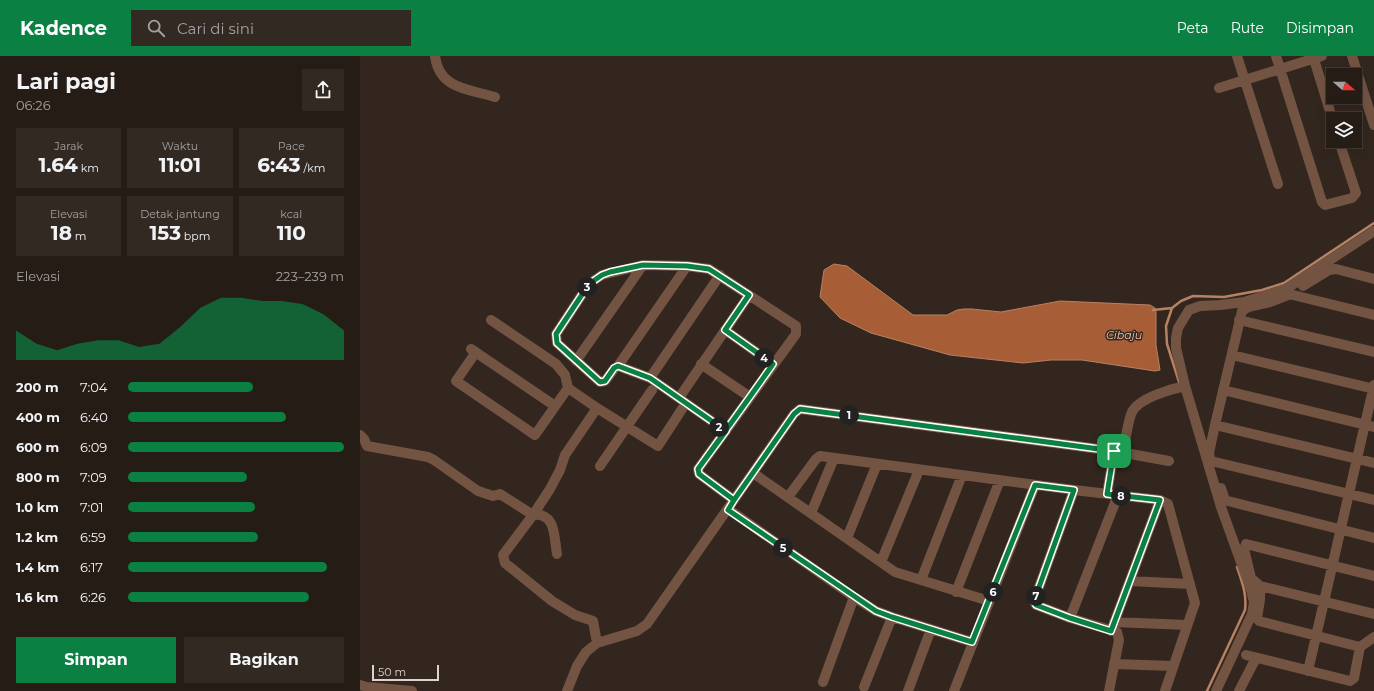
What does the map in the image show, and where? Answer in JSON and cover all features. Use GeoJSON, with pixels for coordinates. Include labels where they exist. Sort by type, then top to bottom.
{"type":"FeatureCollection","features":[{"type":"Feature","properties":{"kind":"street"},"geometry":{"type":"LineString","coordinates":[[435,56],[438,68],[448,82],[459,87],[495,96]]}},
{"type":"Feature","properties":{"kind":"street"},"geometry":{"type":"LineString","coordinates":[[1237,56],[1278,184]]}},
{"type":"Feature","properties":{"kind":"street"},"geometry":{"type":"LineString","coordinates":[[1276,56],[1322,202],[1325,205],[1352,198],[1356,193],[1341,148]]}},
{"type":"Feature","properties":{"kind":"street"},"geometry":{"type":"LineString","coordinates":[[1352,56],[1374,125]]}},
{"type":"Feature","properties":{"kind":"street"},"geometry":{"type":"LineString","coordinates":[[1219,88],[1316,57],[1331,112]]}},
{"type":"Feature","properties":{"kind":"street"},"geometry":{"type":"LineString","coordinates":[[1216,691],[1252,614],[1254,602],[1221,507],[1185,386],[1176,348],[1178,328],[1189,310],[1200,306],[1244,302],[1286,289],[1374,231]]}},
{"type":"Feature","properties":{"kind":"street"},"geometry":{"type":"LineString","coordinates":[[687,266],[618,366],[614,368],[605,381],[600,382],[557,343],[556,334],[589,284],[602,275],[610,272],[643,265],[687,266],[709,269],[796,326],[796,334],[698,469],[699,474],[734,500]]}},
{"type":"Feature","properties":{"kind":"street"},"geometry":{"type":"LineString","coordinates":[[576,361],[643,265]]}},
{"type":"Feature","properties":{"kind":"street"},"geometry":{"type":"LineString","coordinates":[[1374,279],[1336,269],[1329,270],[1289,294],[1270,302],[1248,307],[1242,311],[1209,454],[1228,502],[1374,538]]}},
{"type":"Feature","properties":{"kind":"street"},"geometry":{"type":"LineString","coordinates":[[650,378],[720,275]]}},
{"type":"Feature","properties":{"kind":"street"},"geometry":{"type":"LineString","coordinates":[[1289,294],[1374,315]]}},
{"type":"Feature","properties":{"kind":"street"},"geometry":{"type":"LineString","coordinates":[[679,398],[749,295]]}},
{"type":"Feature","properties":{"kind":"street"},"geometry":{"type":"LineString","coordinates":[[491,320],[556,364],[565,374],[568,388],[658,446],[682,409]]}},
{"type":"Feature","properties":{"kind":"street"},"geometry":{"type":"LineString","coordinates":[[1239,320],[1374,352]]}},
{"type":"Feature","properties":{"kind":"street"},"geometry":{"type":"LineString","coordinates":[[725,330],[773,364]]}},
{"type":"Feature","properties":{"kind":"street"},"geometry":{"type":"LineString","coordinates":[[555,406],[474,351],[456,381],[535,435],[568,388]]}},
{"type":"Feature","properties":{"kind":"street"},"geometry":{"type":"LineString","coordinates":[[1232,355],[1374,388],[1369,425],[1357,459],[1348,494],[1308,671]]}},
{"type":"Feature","properties":{"kind":"street"},"geometry":{"type":"LineString","coordinates":[[701,364],[750,397]]}},
{"type":"Feature","properties":{"kind":"street"},"geometry":{"type":"LineString","coordinates":[[618,366],[650,378],[726,431]]}},
{"type":"Feature","properties":{"kind":"street"},"geometry":{"type":"LineString","coordinates":[[1107,494],[1132,412],[1139,405],[1154,396],[1169,389],[1185,386]]}},
{"type":"Feature","properties":{"kind":"street"},"geometry":{"type":"LineString","coordinates":[[600,466],[652,390]]}},
{"type":"Feature","properties":{"kind":"street"},"geometry":{"type":"LineString","coordinates":[[1223,390],[1369,425]]}},
{"type":"Feature","properties":{"kind":"street"},"geometry":{"type":"LineString","coordinates":[[597,408],[565,455],[560,470],[550,489],[533,515],[503,555],[505,562],[552,601],[575,615],[594,621],[597,643]]}},
{"type":"Feature","properties":{"kind":"street"},"geometry":{"type":"LineString","coordinates":[[567,691],[577,666],[586,652],[597,643],[637,631],[647,624],[794,414],[800,409],[1119,452],[1169,461]]}},
{"type":"Feature","properties":{"kind":"street"},"geometry":{"type":"LineString","coordinates":[[1215,425],[1374,463]]}},
{"type":"Feature","properties":{"kind":"street"},"geometry":{"type":"LineString","coordinates":[[360,435],[364,439],[367,446],[421,455],[434,460],[478,491],[493,496],[500,494],[533,515],[540,514],[549,518],[552,525],[557,554]]}},
{"type":"Feature","properties":{"kind":"street"},"geometry":{"type":"LineString","coordinates":[[788,497],[816,459],[820,456],[1160,500],[1168,504],[1196,603],[1165,691]]}},
{"type":"Feature","properties":{"kind":"street"},"geometry":{"type":"LineString","coordinates":[[811,513],[834,458]]}},
{"type":"Feature","properties":{"kind":"street"},"geometry":{"type":"LineString","coordinates":[[1211,461],[1374,500]]}},
{"type":"Feature","properties":{"kind":"street"},"geometry":{"type":"LineString","coordinates":[[847,538],[877,464]]}},
{"type":"Feature","properties":{"kind":"street"},"geometry":{"type":"LineString","coordinates":[[882,562],[919,470]]}},
{"type":"Feature","properties":{"kind":"street"},"geometry":{"type":"LineString","coordinates":[[753,473],[895,572],[989,601]]}},
{"type":"Feature","properties":{"kind":"street"},"geometry":{"type":"LineString","coordinates":[[921,580],[962,475]]}},
{"type":"Feature","properties":{"kind":"street"},"geometry":{"type":"LineString","coordinates":[[956,592],[1000,480]]}},
{"type":"Feature","properties":{"kind":"street"},"geometry":{"type":"LineString","coordinates":[[954,691],[1035,485]]}},
{"type":"Feature","properties":{"kind":"street"},"geometry":{"type":"LineString","coordinates":[[1074,490],[1034,601],[1036,605],[1070,618],[1113,626],[1188,625]]}},
{"type":"Feature","properties":{"kind":"street"},"geometry":{"type":"LineString","coordinates":[[1070,618],[1118,495]]}},
{"type":"Feature","properties":{"kind":"street"},"geometry":{"type":"LineString","coordinates":[[1113,626],[1160,500]]}},
{"type":"Feature","properties":{"kind":"street"},"geometry":{"type":"LineString","coordinates":[[728,510],[876,611],[972,642]]}},
{"type":"Feature","properties":{"kind":"street"},"geometry":{"type":"LineString","coordinates":[[1374,576],[1246,544],[1244,549],[1251,578],[1260,586],[1374,614]]}},
{"type":"Feature","properties":{"kind":"street"},"geometry":{"type":"LineString","coordinates":[[1130,581],[1190,584]]}},
{"type":"Feature","properties":{"kind":"street"},"geometry":{"type":"LineString","coordinates":[[1260,586],[1260,600],[1257,618],[1259,621],[1360,647]]}},
{"type":"Feature","properties":{"kind":"street"},"geometry":{"type":"LineString","coordinates":[[823,682],[854,597]]}},
{"type":"Feature","properties":{"kind":"street"},"geometry":{"type":"LineString","coordinates":[[864,687],[892,617]]}},
{"type":"Feature","properties":{"kind":"street"},"geometry":{"type":"LineString","coordinates":[[1109,691],[1119,640],[1117,632],[1113,626]]}},
{"type":"Feature","properties":{"kind":"street"},"geometry":{"type":"LineString","coordinates":[[908,691],[931,629]]}},
{"type":"Feature","properties":{"kind":"street"},"geometry":{"type":"LineString","coordinates":[[1240,691],[1251,657],[1350,681],[1354,678],[1360,647],[1374,637]]}},
{"type":"Feature","properties":{"kind":"street"},"geometry":{"type":"LineString","coordinates":[[1114,664],[1173,666]]}},
{"type":"Feature","properties":{"kind":"street"},"geometry":{"type":"LineString","coordinates":[[360,685],[366,687],[412,691]]}},
{"type":"Feature","properties":{"kind":"water","name":"Cibaju"},"geometry":{"type":"Polygon","coordinates":[[[834,264],[847,266],[913,315],[947,315],[957,310],[964,309],[1001,312],[1060,301],[1150,305],[1155,308],[1156,312],[1156,345],[1160,370],[1155,371],[1082,360],[1051,360],[1023,363],[950,355],[871,333],[840,318],[820,297],[824,270],[834,264]]]}},
{"type":"Feature","properties":{"kind":"waterway"},"geometry":{"type":"LineString","coordinates":[[1180,385],[1167,344],[1166,326],[1172,308],[1181,301],[1193,296],[1224,297],[1262,290],[1284,283],[1374,223]]}},
{"type":"Feature","properties":{"kind":"waterway"},"geometry":{"type":"LineString","coordinates":[[1153,310],[1172,308]]}},
{"type":"Feature","properties":{"kind":"waterway"},"geometry":{"type":"LineString","coordinates":[[1207,691],[1245,610],[1245,593],[1237,567]]}},
{"type":"Feature","properties":{"kind":"route"},"geometry":{"type":"LineString","coordinates":[[1114,451],[800,409],[794,414],[734,500],[699,474],[698,469],[726,431],[650,378],[618,366],[614,368],[605,381],[600,382],[557,343],[556,334],[589,284],[602,275],[610,272],[643,265],[687,266],[709,269],[749,295],[725,330],[773,364],[726,431],[698,469],[699,474],[734,500],[728,510],[876,611],[972,642],[1035,485],[1074,490],[1034,601],[1036,605],[1111,631],[1160,500],[1107,494],[1114,451]]}}]}
